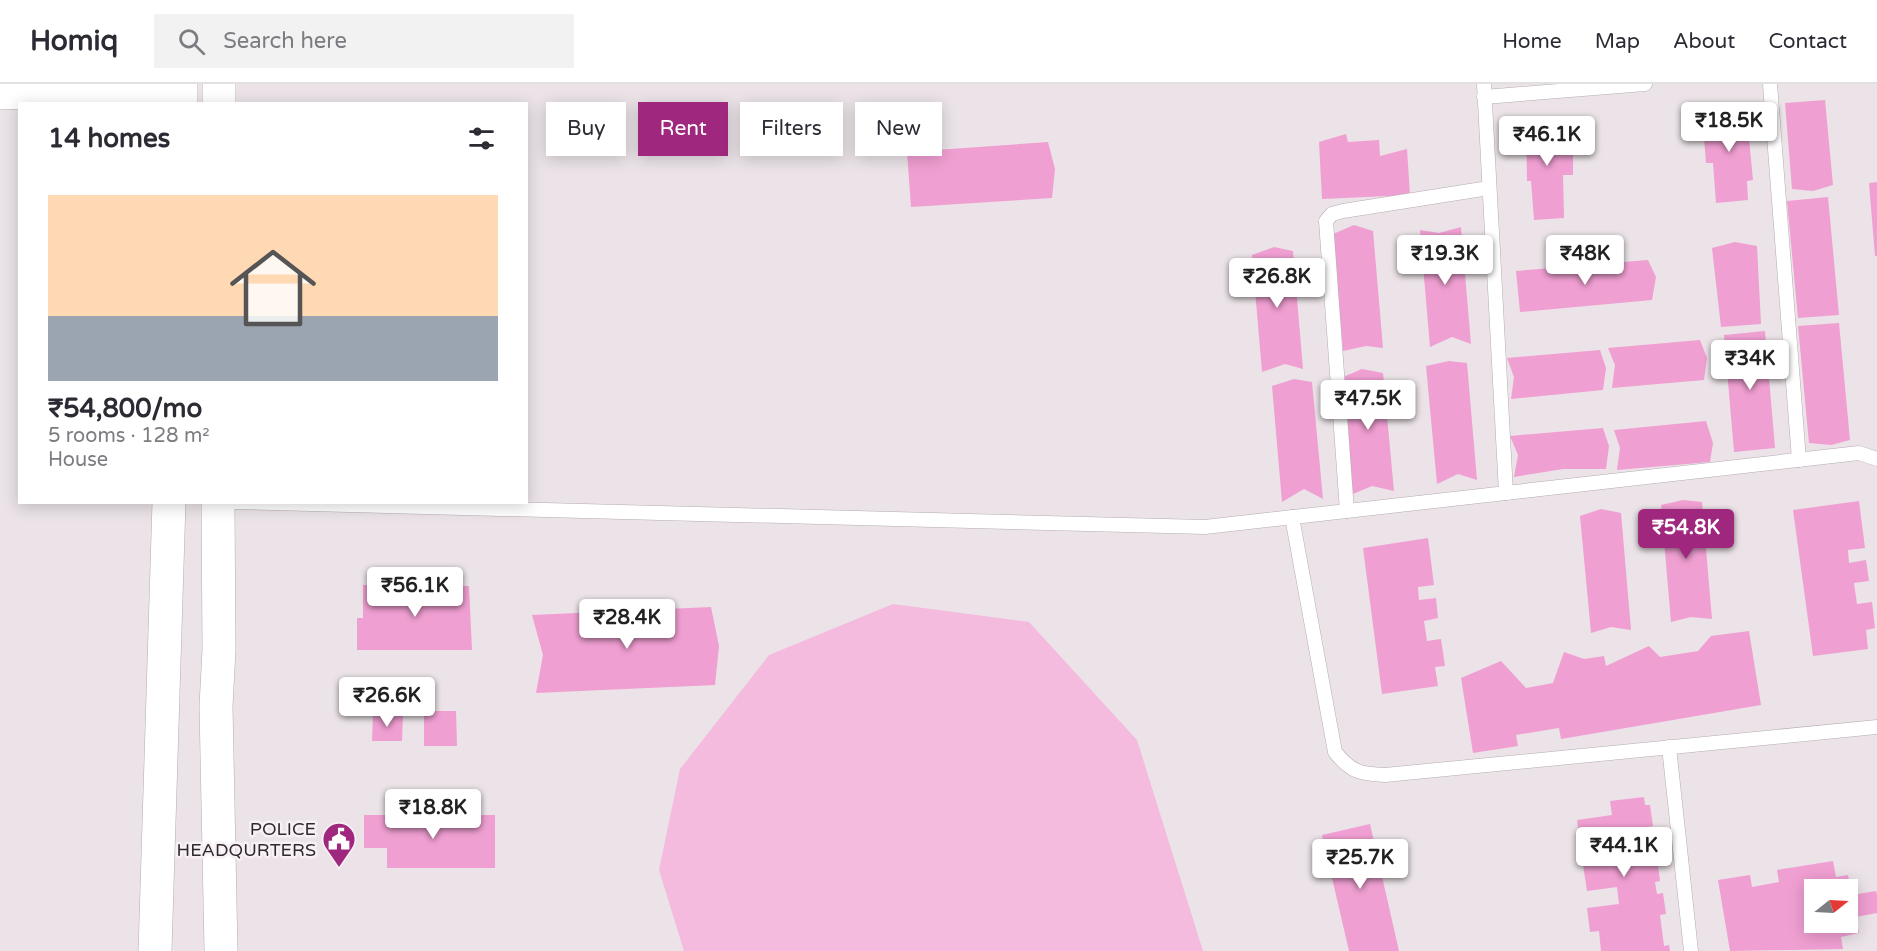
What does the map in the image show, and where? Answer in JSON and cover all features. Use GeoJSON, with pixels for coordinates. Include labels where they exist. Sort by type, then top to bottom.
{"type":"FeatureCollection","features":[{"type":"Feature","properties":{"kind":"highway"},"geometry":{"type":"LineString","coordinates":[[219,84],[219,102]]}},
{"type":"Feature","properties":{"kind":"highway"},"geometry":{"type":"LineString","coordinates":[[155,951],[169,504]]}},
{"type":"Feature","properties":{"kind":"highway"},"geometry":{"type":"LineString","coordinates":[[218,504],[219,650],[216,706],[221,951]]}},
{"type":"Feature","properties":{"kind":"street"},"geometry":{"type":"LineString","coordinates":[[0,96],[181,93]]}},
{"type":"Feature","properties":{"kind":"lane"},"geometry":{"type":"LineString","coordinates":[[1506,493],[1484,90],[1645,84]]}},
{"type":"Feature","properties":{"kind":"lane"},"geometry":{"type":"LineString","coordinates":[[1770,84],[1799,460]]}},
{"type":"Feature","properties":{"kind":"lane"},"geometry":{"type":"LineString","coordinates":[[1347,511],[1326,221],[1332,214],[1343,211],[1490,188]]}},
{"type":"Feature","properties":{"kind":"lane"},"geometry":{"type":"LineString","coordinates":[[311,504],[1205,527],[1859,453],[1877,459]]}},
{"type":"Feature","properties":{"kind":"lane"},"geometry":{"type":"LineString","coordinates":[[1292,517],[1335,752],[1348,767],[1365,774],[1385,775],[1877,727]]}},
{"type":"Feature","properties":{"kind":"lane"},"geometry":{"type":"LineString","coordinates":[[1670,747],[1691,951]]}},
{"type":"Feature","properties":{"kind":"shaded area"},"geometry":{"type":"Polygon","coordinates":[[[893,604],[1029,622],[1137,740],[1203,951],[684,951],[659,870],[680,769],[769,655],[893,604]]]}},
{"type":"Feature","properties":{"kind":"building"},"geometry":{"type":"Polygon","coordinates":[[[1825,100],[1833,185],[1813,191],[1792,189],[1785,103],[1825,100]]]}},
{"type":"Feature","properties":{"kind":"building"},"geometry":{"type":"Polygon","coordinates":[[[1740,103],[1741,118],[1747,118],[1753,180],[1747,181],[1748,200],[1716,203],[1713,163],[1706,163],[1704,138],[1711,137],[1708,106],[1740,103]]]}},
{"type":"Feature","properties":{"kind":"building"},"geometry":{"type":"Polygon","coordinates":[[[1563,118],[1563,153],[1573,154],[1573,175],[1563,175],[1564,218],[1534,220],[1531,181],[1527,181],[1526,121],[1563,118]]]}},
{"type":"Feature","properties":{"kind":"building"},"geometry":{"type":"Polygon","coordinates":[[[1346,134],[1348,142],[1379,140],[1380,156],[1407,149],[1410,195],[1322,199],[1319,142],[1346,134]]]}},
{"type":"Feature","properties":{"kind":"building"},"geometry":{"type":"Polygon","coordinates":[[[1048,142],[1055,169],[1052,198],[911,207],[907,156],[942,156],[942,150],[1048,142]]]}},
{"type":"Feature","properties":{"kind":"building"},"geometry":{"type":"Polygon","coordinates":[[[1877,182],[1877,256],[1875,256],[1869,183],[1877,182]]]}},
{"type":"Feature","properties":{"kind":"building"},"geometry":{"type":"Polygon","coordinates":[[[1828,197],[1839,315],[1798,318],[1787,201],[1828,197]]]}},
{"type":"Feature","properties":{"kind":"building"},"geometry":{"type":"Polygon","coordinates":[[[1354,225],[1373,231],[1383,348],[1366,346],[1343,351],[1333,234],[1354,225]]]}},
{"type":"Feature","properties":{"kind":"building"},"geometry":{"type":"Polygon","coordinates":[[[1461,227],[1471,344],[1452,337],[1430,347],[1420,230],[1439,233],[1461,227]]]}},
{"type":"Feature","properties":{"kind":"building"},"geometry":{"type":"Polygon","coordinates":[[[1735,242],[1757,246],[1761,324],[1721,327],[1712,248],[1735,242]]]}},
{"type":"Feature","properties":{"kind":"building"},"geometry":{"type":"Polygon","coordinates":[[[1274,247],[1293,251],[1303,369],[1285,364],[1262,372],[1252,255],[1274,247]]]}},
{"type":"Feature","properties":{"kind":"building"},"geometry":{"type":"Polygon","coordinates":[[[1648,260],[1656,277],[1652,300],[1520,312],[1516,271],[1648,260]]]}},
{"type":"Feature","properties":{"kind":"building"},"geometry":{"type":"Polygon","coordinates":[[[1839,323],[1850,440],[1831,445],[1809,443],[1798,326],[1839,323]]]}},
{"type":"Feature","properties":{"kind":"building"},"geometry":{"type":"Polygon","coordinates":[[[1765,331],[1775,448],[1734,452],[1724,335],[1765,331]]]}},
{"type":"Feature","properties":{"kind":"building"},"geometry":{"type":"Polygon","coordinates":[[[1700,340],[1707,358],[1704,380],[1612,388],[1615,365],[1608,348],[1700,340]]]}},
{"type":"Feature","properties":{"kind":"building"},"geometry":{"type":"Polygon","coordinates":[[[1600,350],[1606,368],[1603,390],[1511,399],[1514,377],[1507,358],[1600,350]]]}},
{"type":"Feature","properties":{"kind":"building"},"geometry":{"type":"Polygon","coordinates":[[[1449,361],[1467,363],[1477,480],[1458,474],[1437,484],[1426,366],[1449,361]]]}},
{"type":"Feature","properties":{"kind":"building"},"geometry":{"type":"Polygon","coordinates":[[[1362,369],[1383,373],[1394,491],[1372,486],[1353,494],[1343,377],[1362,369]]]}},
{"type":"Feature","properties":{"kind":"building"},"geometry":{"type":"Polygon","coordinates":[[[1294,379],[1312,382],[1323,499],[1304,489],[1282,502],[1272,386],[1294,379]]]}},
{"type":"Feature","properties":{"kind":"building"},"geometry":{"type":"Polygon","coordinates":[[[1706,421],[1713,443],[1710,462],[1617,470],[1620,448],[1614,430],[1706,421]]]}},
{"type":"Feature","properties":{"kind":"building"},"geometry":{"type":"Polygon","coordinates":[[[1603,428],[1609,446],[1606,469],[1563,469],[1514,477],[1518,455],[1510,436],[1603,428]]]}},
{"type":"Feature","properties":{"kind":"building"},"geometry":{"type":"Polygon","coordinates":[[[1683,500],[1702,502],[1712,619],[1691,617],[1671,622],[1661,505],[1683,500]]]}},
{"type":"Feature","properties":{"kind":"building"},"geometry":{"type":"Polygon","coordinates":[[[1859,501],[1865,548],[1848,550],[1849,563],[1866,560],[1869,581],[1854,583],[1857,604],[1872,602],[1875,628],[1866,630],[1868,649],[1813,656],[1793,510],[1859,501]]]}},
{"type":"Feature","properties":{"kind":"building"},"geometry":{"type":"Polygon","coordinates":[[[1601,509],[1621,513],[1631,630],[1611,627],[1591,633],[1580,516],[1601,509]]]}},
{"type":"Feature","properties":{"kind":"building"},"geometry":{"type":"Polygon","coordinates":[[[1428,538],[1434,585],[1418,587],[1419,600],[1436,598],[1438,618],[1424,621],[1427,641],[1441,639],[1445,666],[1435,667],[1438,686],[1382,694],[1363,548],[1428,538]]]}},
{"type":"Feature","properties":{"kind":"building"},"geometry":{"type":"Polygon","coordinates":[[[363,585],[469,586],[472,650],[357,650],[357,618],[363,618],[363,585]]]}},
{"type":"Feature","properties":{"kind":"building"},"geometry":{"type":"Polygon","coordinates":[[[711,607],[719,646],[715,685],[536,693],[543,655],[532,615],[711,607]]]}},
{"type":"Feature","properties":{"kind":"building"},"geometry":{"type":"Polygon","coordinates":[[[1749,631],[1761,705],[1561,739],[1559,728],[1516,735],[1518,746],[1473,753],[1461,678],[1501,661],[1526,688],[1553,683],[1564,652],[1584,659],[1604,656],[1606,666],[1649,646],[1660,657],[1698,651],[1711,636],[1749,631]]]}},
{"type":"Feature","properties":{"kind":"building"},"geometry":{"type":"Polygon","coordinates":[[[424,711],[456,711],[457,746],[424,746],[424,711]]]}},
{"type":"Feature","properties":{"kind":"building"},"geometry":{"type":"Polygon","coordinates":[[[373,714],[403,715],[402,741],[372,741],[373,714]]]}},
{"type":"Feature","properties":{"kind":"building"},"geometry":{"type":"Polygon","coordinates":[[[1644,797],[1645,805],[1650,805],[1653,826],[1648,827],[1652,858],[1657,857],[1660,881],[1655,882],[1657,894],[1663,893],[1666,914],[1660,915],[1664,946],[1669,945],[1670,951],[1601,951],[1599,931],[1590,932],[1587,908],[1619,904],[1617,887],[1587,891],[1583,865],[1590,864],[1587,845],[1580,845],[1577,820],[1612,815],[1610,801],[1644,797]]]}},
{"type":"Feature","properties":{"kind":"building"},"geometry":{"type":"Polygon","coordinates":[[[364,815],[495,815],[495,868],[387,868],[387,848],[364,848],[364,815]]]}},
{"type":"Feature","properties":{"kind":"building"},"geometry":{"type":"Polygon","coordinates":[[[1370,824],[1399,951],[1349,951],[1322,835],[1370,824]]]}},
{"type":"Feature","properties":{"kind":"building"},"geometry":{"type":"Polygon","coordinates":[[[1833,861],[1836,877],[1848,875],[1849,879],[1804,879],[1804,933],[1858,933],[1858,928],[1859,933],[1841,937],[1843,949],[1730,951],[1718,880],[1750,875],[1752,887],[1779,882],[1777,870],[1833,861]]]}},
{"type":"Feature","properties":{"kind":"building"},"geometry":{"type":"Polygon","coordinates":[[[1876,891],[1877,913],[1858,917],[1858,894],[1876,891]]]}},
{"type":"Feature","properties":{"kind":"place","name":"POLICE HEADQURTERS"},"geometry":{"type":"Point","coordinates":[339,868]}}]}
